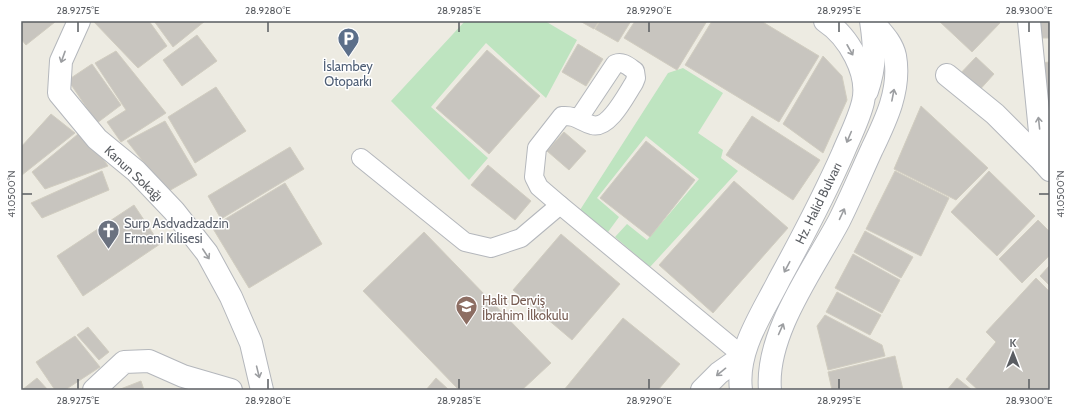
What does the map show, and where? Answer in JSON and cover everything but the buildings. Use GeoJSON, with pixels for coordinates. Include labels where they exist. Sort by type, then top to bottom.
{"type":"FeatureCollection","features":[{"type":"Feature","properties":{"kind":"main road","name":"Kanun Sokağı"},"geometry":{"type":"LineString","coordinates":[[79,21],[61,61],[59,94],[97,139],[136,171],[174,211],[207,253],[231,297],[251,343],[262,390]]}},
{"type":"Feature","properties":{"kind":"main road","name":"Hz. Halid Bulvarı"},"geometry":{"type":"LineString","coordinates":[[740,390],[743,356],[758,319],[824,196],[850,137],[863,101],[862,75],[857,62],[844,39],[832,25],[825,21]]}},
{"type":"Feature","properties":{"kind":"main road","name":"Hz. Halid Bulvarı"},"geometry":{"type":"LineString","coordinates":[[770,390],[770,366],[780,330],[840,219],[889,113],[896,75],[895,55],[889,41],[872,21]]}},
{"type":"Feature","properties":{"kind":"main road"},"geometry":{"type":"LineString","coordinates":[[863,101],[871,76],[875,51],[872,21]]}},
{"type":"Feature","properties":{"kind":"main road"},"geometry":{"type":"LineString","coordinates":[[1029,21],[1047,166]]}},
{"type":"Feature","properties":{"kind":"main road"},"geometry":{"type":"LineString","coordinates":[[947,75],[995,114],[1047,166]]}},
{"type":"Feature","properties":{"kind":"main road"},"geometry":{"type":"LineString","coordinates":[[702,390],[719,374],[743,356],[770,366]]}},
{"type":"Feature","properties":{"kind":"main road"},"geometry":{"type":"LineString","coordinates":[[94,390],[124,362],[149,361],[183,376],[231,390]]}},
{"type":"Feature","properties":{"kind":"lane"},"geometry":{"type":"LineString","coordinates":[[579,118],[570,115],[562,116],[537,148],[534,177],[539,187],[743,356]]}},
{"type":"Feature","properties":{"kind":"lane"},"geometry":{"type":"LineString","coordinates":[[361,158],[465,242],[490,248],[521,238],[560,205]]}},
{"type":"Feature","properties":{"kind":"green space"},"geometry":{"type":"Polygon","coordinates":[[[465,21],[545,21],[577,40],[546,98],[486,43],[431,107],[488,158],[469,180],[391,101],[465,21]]]}},
{"type":"Feature","properties":{"kind":"green space"},"geometry":{"type":"Polygon","coordinates":[[[683,68],[723,93],[698,133],[723,150],[721,158],[738,171],[650,267],[615,237],[627,224],[647,240],[699,179],[646,136],[597,198],[619,217],[608,232],[580,210],[668,73],[683,68]]]}},
{"type":"Feature","properties":{"kind":"place","name":"İslambey Otoparkı"},"geometry":{"type":"Point","coordinates":[348,58]}},
{"type":"Feature","properties":{"kind":"place","name":"Surp Asdvadzadzin Ermeni Kilisesi"},"geometry":{"type":"Point","coordinates":[108,250]}},
{"type":"Feature","properties":{"kind":"place","name":"Halit Derviş İbrahim İlkokulu"},"geometry":{"type":"Point","coordinates":[466,326]}}]}
